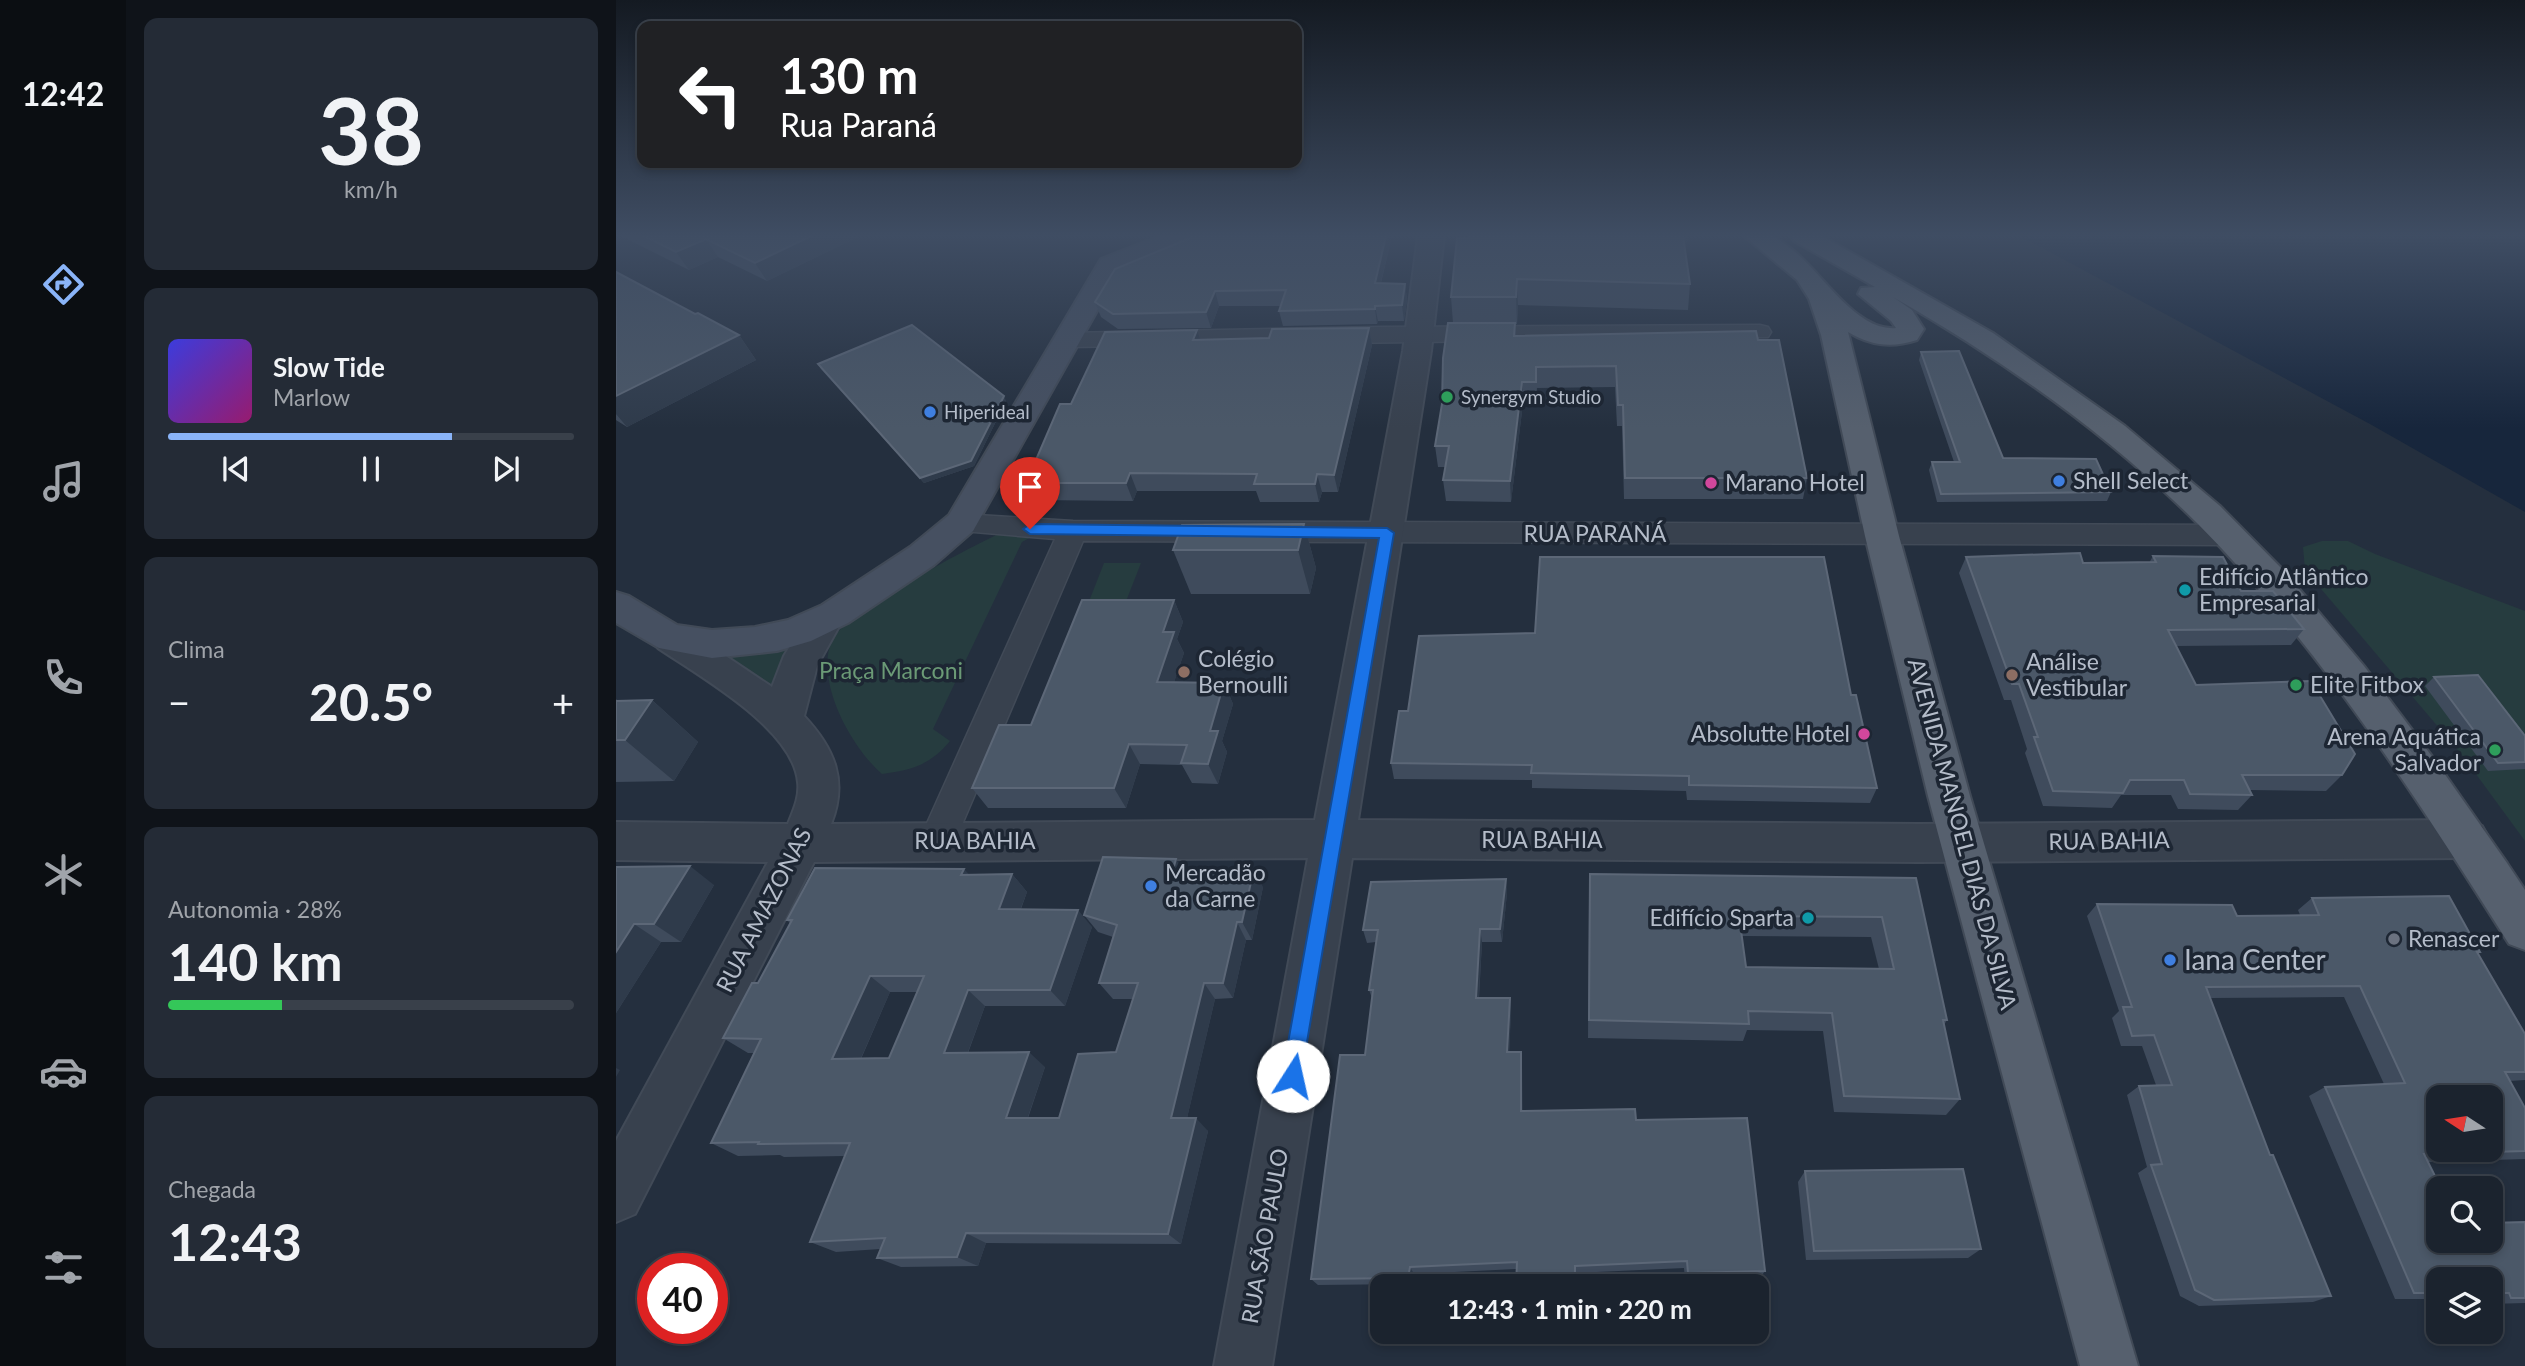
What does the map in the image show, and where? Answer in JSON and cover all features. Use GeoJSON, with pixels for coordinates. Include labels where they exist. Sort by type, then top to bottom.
{"type":"FeatureCollection","features":[{"type":"Feature","properties":{"kind":"main road"},"geometry":{"type":"LineString","coordinates":[[616,606],[671,638],[724,645],[747,643],[824,621],[922,556],[961,523],[1090,300]]}},
{"type":"Feature","properties":{"kind":"main road","name":"AVENIDA MANOEL DIAS DA SILVA"},"geometry":{"type":"LineString","coordinates":[[1823,300],[1835,335],[1882,536],[1963,843],[2109,1366]]}},
{"type":"Feature","properties":{"kind":"main road"},"geometry":{"type":"LineString","coordinates":[[1824,300],[1868,332],[1878,336],[1900,337],[1910,329],[1902,316],[1881,300]]}},
{"type":"Feature","properties":{"kind":"main road"},"geometry":{"type":"LineString","coordinates":[[1916,300],[2038,375],[2131,447],[2230,535],[2337,657],[2402,742],[2525,929]]}},
{"type":"Feature","properties":{"kind":"street","name":"RUA SÃO PAULO"},"geometry":{"type":"LineString","coordinates":[[1242,1366],[1387,533],[1424,300]]}},
{"type":"Feature","properties":{"kind":"street"},"geometry":{"type":"LineString","coordinates":[[1066,340],[1760,332]]}},
{"type":"Feature","properties":{"kind":"street","name":"RUA PARANÁ"},"geometry":{"type":"LineString","coordinates":[[961,523],[1073,531],[1882,536],[2230,535]]}},
{"type":"Feature","properties":{"kind":"street"},"geometry":{"type":"LineString","coordinates":[[937,841],[1073,531]]}},
{"type":"Feature","properties":{"kind":"street"},"geometry":{"type":"LineString","coordinates":[[671,638],[784,718],[803,649],[824,621]]}},
{"type":"Feature","properties":{"kind":"street","name":"RUA AMAZONAS"},"geometry":{"type":"LineString","coordinates":[[616,1195],[801,843],[814,812],[820,783],[816,765],[784,718]]}},
{"type":"Feature","properties":{"kind":"street","name":"RUA BAHIA"},"geometry":{"type":"LineString","coordinates":[[616,841],[801,843],[1334,839],[1963,843],[2467,839]]}},
{"type":"Feature","properties":{"kind":"green space","name":"Praça Marconi"},"geometry":{"type":"Polygon","coordinates":[[[999,534],[1033,536],[1022,542],[933,729],[950,741],[935,756],[920,765],[882,774],[859,748],[839,713],[828,675],[828,656],[832,640],[841,629],[882,598],[936,566],[999,534]]]}},
{"type":"Feature","properties":{"kind":"green space"},"geometry":{"type":"Polygon","coordinates":[[[2322,541],[2348,541],[2375,554],[2525,611],[2525,841],[2462,755],[2305,570],[2303,547],[2322,541]]]}},
{"type":"Feature","properties":{"kind":"green space"},"geometry":{"type":"Polygon","coordinates":[[[1104,563],[1141,563],[1123,609],[1086,609],[1104,563]]]}},
{"type":"Feature","properties":{"kind":"green space"},"geometry":{"type":"Polygon","coordinates":[[[792,643],[777,700],[717,654],[792,643]]]}},
{"type":"Feature","properties":{"kind":"water"},"geometry":{"type":"Polygon","coordinates":[[[2139,300],[2525,300],[2525,512],[2370,424],[2139,300]]]}},
{"type":"Feature","properties":{"kind":"building"},"geometry":{"type":"Polygon","coordinates":[[[616,300],[668,300],[739,335],[616,396],[616,300]]]}},
{"type":"Feature","properties":{"kind":"building"},"geometry":{"type":"Polygon","coordinates":[[[1096,300],[1211,300],[1206,312],[1113,314],[1095,302],[1096,300]]]}},
{"type":"Feature","properties":{"kind":"building"},"geometry":{"type":"Polygon","coordinates":[[[1283,300],[1403,300],[1402,305],[1375,306],[1375,309],[1279,311],[1283,300]]]}},
{"type":"Feature","properties":{"kind":"building"},"geometry":{"type":"Polygon","coordinates":[[[1448,323],[1515,323],[1514,336],[1756,331],[1758,340],[1779,340],[1807,478],[1625,478],[1623,405],[1618,405],[1616,366],[1536,367],[1536,382],[1522,382],[1510,481],[1443,480],[1449,446],[1435,446],[1442,404],[1443,358],[1448,323]]]}},
{"type":"Feature","properties":{"kind":"building","name":"Hiperideal"},"geometry":{"type":"Polygon","coordinates":[[[912,325],[1004,396],[971,461],[920,478],[818,364],[912,325]]]}},
{"type":"Feature","properties":{"kind":"building"},"geometry":{"type":"Polygon","coordinates":[[[1369,328],[1334,475],[1317,474],[1315,484],[1254,484],[1257,474],[1130,473],[1126,483],[1026,483],[1060,404],[1071,404],[1105,332],[1197,330],[1193,340],[1269,338],[1272,329],[1369,328]]]}},
{"type":"Feature","properties":{"kind":"building"},"geometry":{"type":"Polygon","coordinates":[[[1959,351],[2003,458],[2096,459],[2111,492],[1941,494],[1932,462],[1960,462],[1921,352],[1959,351]]]}},
{"type":"Feature","properties":{"kind":"building"},"geometry":{"type":"Polygon","coordinates":[[[1304,524],[1298,550],[1173,550],[1182,525],[1304,524]]]}},
{"type":"Feature","properties":{"kind":"building"},"geometry":{"type":"Polygon","coordinates":[[[2080,553],[2083,563],[2156,562],[2153,556],[2223,557],[2241,591],[2273,591],[2304,629],[2168,630],[2196,685],[2311,681],[2355,754],[2342,775],[2242,775],[2252,795],[2190,794],[2184,780],[2130,780],[2123,793],[2053,791],[2019,684],[2012,684],[1966,557],[2080,553]]]}},
{"type":"Feature","properties":{"kind":"building"},"geometry":{"type":"Polygon","coordinates":[[[1540,557],[1824,557],[1851,695],[1856,695],[1877,788],[1689,785],[1689,776],[1531,773],[1532,765],[1391,763],[1399,711],[1408,711],[1419,636],[1535,633],[1540,557]]]}},
{"type":"Feature","properties":{"kind":"building"},"geometry":{"type":"Polygon","coordinates":[[[1082,600],[1174,600],[1163,632],[1174,632],[1157,682],[1224,683],[1210,731],[1218,731],[1208,764],[1181,763],[1187,745],[1129,744],[1114,788],[972,788],[999,725],[1031,725],[1082,600]]]}},
{"type":"Feature","properties":{"kind":"building"},"geometry":{"type":"Polygon","coordinates":[[[2478,675],[2525,736],[2525,762],[2498,763],[2434,677],[2478,675]]]}},
{"type":"Feature","properties":{"kind":"building"},"geometry":{"type":"Polygon","coordinates":[[[652,700],[625,740],[616,740],[616,701],[652,700]]]}},
{"type":"Feature","properties":{"kind":"building"},"geometry":{"type":"Polygon","coordinates":[[[1103,857],[1176,859],[1173,870],[1254,869],[1242,922],[1237,922],[1223,983],[1204,983],[1171,1118],[1196,1118],[1168,1234],[966,1233],[957,1257],[877,1258],[885,1238],[810,1242],[850,1143],[711,1143],[761,1039],[723,1038],[752,983],[758,983],[792,920],[787,920],[815,868],[964,869],[961,875],[1012,874],[999,909],[1078,910],[1050,990],[968,990],[944,1053],[1029,1052],[1006,1118],[1059,1118],[1078,1054],[1116,1052],[1138,983],[1099,983],[1117,925],[1084,915],[1103,857]],[[870,976],[832,1059],[889,1058],[924,976],[870,976]]]}},
{"type":"Feature","properties":{"kind":"building"},"geometry":{"type":"Polygon","coordinates":[[[690,866],[654,924],[634,924],[616,952],[616,867],[690,866]]]}},
{"type":"Feature","properties":{"kind":"building"},"geometry":{"type":"Polygon","coordinates":[[[1590,874],[1916,878],[1947,1020],[1943,1020],[1960,1099],[1844,1096],[1832,1013],[1748,1011],[1749,1024],[1589,1020],[1590,874]],[[1739,916],[1746,967],[1894,969],[1882,917],[1739,916]]]}},
{"type":"Feature","properties":{"kind":"building"},"geometry":{"type":"Polygon","coordinates":[[[1506,879],[1500,929],[1480,929],[1476,998],[1510,998],[1507,1052],[1521,1052],[1521,1111],[1635,1109],[1636,1120],[1747,1118],[1765,1271],[1688,1273],[1687,1261],[1575,1266],[1575,1274],[1516,1274],[1517,1262],[1410,1267],[1409,1274],[1370,1274],[1370,1278],[1311,1279],[1340,1055],[1365,1055],[1373,990],[1369,990],[1378,930],[1363,930],[1371,882],[1506,879]]]}},
{"type":"Feature","properties":{"kind":"building"},"geometry":{"type":"Polygon","coordinates":[[[2449,896],[2480,952],[2477,952],[2525,1034],[2525,1072],[2505,1072],[2525,1108],[2525,1151],[2503,1152],[2503,1085],[2426,1085],[2424,1154],[2435,1176],[2426,1176],[2426,1253],[2503,1253],[2503,1223],[2525,1222],[2525,1298],[2511,1298],[2509,1293],[2503,1293],[2503,1267],[2426,1267],[2426,1293],[2414,1293],[2325,1087],[2405,1083],[2360,986],[2206,987],[2270,1155],[2273,1155],[2331,1296],[2214,1300],[2195,1290],[2151,1165],[2162,1164],[2139,1086],[2172,1085],[2154,1035],[2132,1036],[2123,1007],[2132,1007],[2097,904],[2232,905],[2237,916],[2319,915],[2312,898],[2449,896]]]}},
{"type":"Feature","properties":{"kind":"building"},"geometry":{"type":"Polygon","coordinates":[[[1963,1169],[1981,1249],[1814,1251],[1805,1171],[1963,1169]]]}},
{"type":"Feature","properties":{"kind":"place","name":"Synergym Studio"},"geometry":{"type":"Point","coordinates":[1447,397]}},
{"type":"Feature","properties":{"kind":"place","name":"Hiperideal"},"geometry":{"type":"Point","coordinates":[930,412]}},
{"type":"Feature","properties":{"kind":"place","name":"Shell Select"},"geometry":{"type":"Point","coordinates":[2059,481]}},
{"type":"Feature","properties":{"kind":"place","name":"Marano Hotel"},"geometry":{"type":"Point","coordinates":[1711,483]}},
{"type":"Feature","properties":{"kind":"place","name":"Edifício Atlântico Empresarial"},"geometry":{"type":"Point","coordinates":[2185,590]}},
{"type":"Feature","properties":{"kind":"place","name":"Colégio Bernoulli"},"geometry":{"type":"Point","coordinates":[1184,672]}},
{"type":"Feature","properties":{"kind":"place","name":"Análise Vestibular"},"geometry":{"type":"Point","coordinates":[2012,675]}},
{"type":"Feature","properties":{"kind":"place","name":"Elite Fitbox"},"geometry":{"type":"Point","coordinates":[2296,685]}},
{"type":"Feature","properties":{"kind":"place","name":"Absolutte Hotel"},"geometry":{"type":"Point","coordinates":[1864,734]}},
{"type":"Feature","properties":{"kind":"place","name":"Arena Aquática Salvador"},"geometry":{"type":"Point","coordinates":[2495,750]}},
{"type":"Feature","properties":{"kind":"place","name":"Mercadão da Carne"},"geometry":{"type":"Point","coordinates":[1151,886]}},
{"type":"Feature","properties":{"kind":"place","name":"Edifício Sparta"},"geometry":{"type":"Point","coordinates":[1808,918]}},
{"type":"Feature","properties":{"kind":"place","name":"Renascer"},"geometry":{"type":"Point","coordinates":[2394,939]}},
{"type":"Feature","properties":{"kind":"place","name":"Iana Center"},"geometry":{"type":"Point","coordinates":[2170,960]}},
{"type":"Feature","properties":{"kind":"route"},"geometry":{"type":"LineString","coordinates":[[1030,529],[1387,533],[1293,1076]]}}]}
